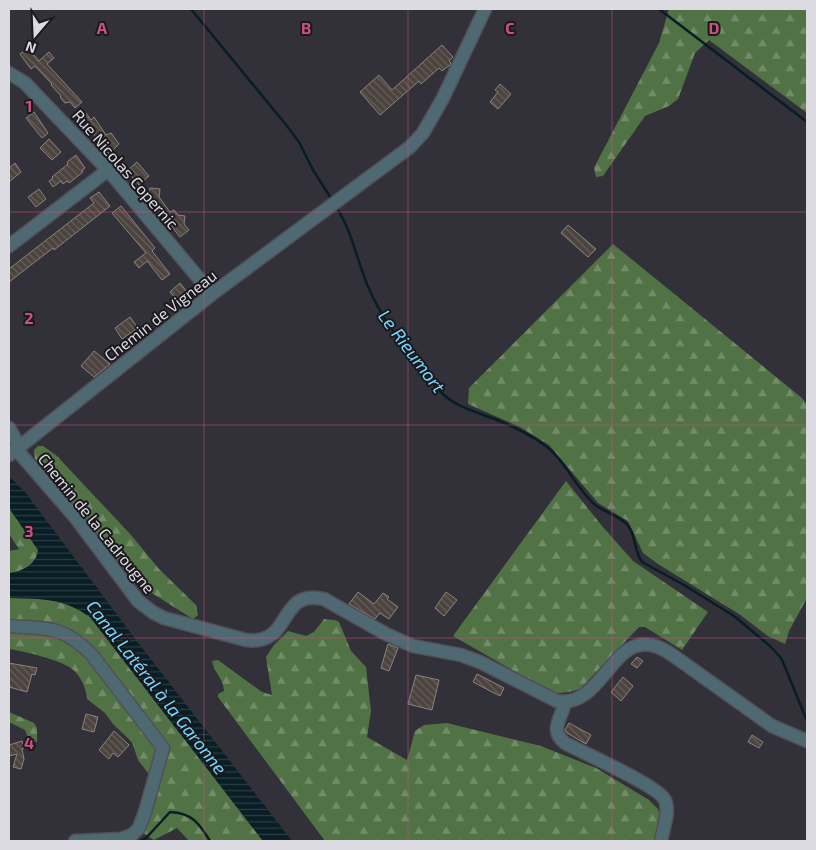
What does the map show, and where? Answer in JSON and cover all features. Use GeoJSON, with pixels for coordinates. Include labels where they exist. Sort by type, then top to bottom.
{"type":"FeatureCollection","features":[{"type":"Feature","properties":{"kind":"street","name":"Chemin de Vigneau"},"geometry":{"type":"LineString","coordinates":[[15,450],[212,294],[410,147],[423,133],[443,98],[484,9]]}},
{"type":"Feature","properties":{"kind":"street","name":"Rue Nicolas Copernic"},"geometry":{"type":"LineString","coordinates":[[9,74],[25,82],[108,170],[212,294]]}},
{"type":"Feature","properties":{"kind":"street"},"geometry":{"type":"LineString","coordinates":[[9,246],[108,170]]}},
{"type":"Feature","properties":{"kind":"street","name":"Chemin de la Cadrougne"},"geometry":{"type":"LineString","coordinates":[[9,428],[15,450],[75,517],[138,602],[159,616],[246,640],[258,640],[268,637],[274,632],[296,602],[314,596],[324,599],[386,634],[413,646],[461,654],[557,702],[565,703]]}},
{"type":"Feature","properties":{"kind":"street"},"geometry":{"type":"LineString","coordinates":[[9,626],[53,629],[67,634],[81,644],[92,655],[163,748],[139,828],[132,835],[121,839],[75,841]]}},
{"type":"Feature","properties":{"kind":"street"},"geometry":{"type":"LineString","coordinates":[[661,841],[666,813],[665,800],[661,794],[646,784],[565,743],[558,738],[556,728],[565,703],[592,688],[626,651],[634,645],[642,643],[652,644],[666,650],[772,726],[807,741]]}},
{"type":"Feature","properties":{"kind":"green space"},"geometry":{"type":"Polygon","coordinates":[[[669,9],[807,9],[807,113],[709,40],[695,53],[678,99],[669,106],[645,116],[603,176],[596,177],[594,168],[659,43],[669,9]]]}},
{"type":"Feature","properties":{"kind":"green space"},"geometry":{"type":"Polygon","coordinates":[[[613,244],[802,398],[807,405],[807,598],[789,631],[785,644],[768,636],[739,614],[643,553],[628,521],[598,503],[549,445],[520,427],[468,404],[469,388],[613,244]]]}},
{"type":"Feature","properties":{"kind":"green space"},"geometry":{"type":"Polygon","coordinates":[[[38,446],[43,446],[56,455],[131,535],[159,569],[196,605],[198,615],[193,619],[130,577],[35,459],[34,450],[38,446]]]}},
{"type":"Feature","properties":{"kind":"green space"},"geometry":{"type":"Polygon","coordinates":[[[566,481],[633,561],[708,612],[682,650],[645,627],[639,627],[580,689],[557,693],[549,691],[453,636],[566,481]]]}},
{"type":"Feature","properties":{"kind":"green space"},"geometry":{"type":"Polygon","coordinates":[[[9,508],[38,550],[32,563],[19,571],[9,573],[9,551],[19,549],[9,534],[9,508]]]}},
{"type":"Feature","properties":{"kind":"green space"},"geometry":{"type":"Polygon","coordinates":[[[9,598],[61,602],[80,610],[90,617],[263,841],[189,841],[177,828],[154,840],[143,833],[160,780],[148,773],[138,760],[132,742],[113,724],[105,713],[87,699],[82,682],[72,669],[51,659],[9,649],[9,598]]]}},
{"type":"Feature","properties":{"kind":"green space"},"geometry":{"type":"Polygon","coordinates":[[[324,619],[339,622],[351,651],[366,667],[371,711],[367,737],[407,760],[415,731],[424,725],[447,723],[541,746],[596,768],[649,800],[658,809],[660,816],[656,841],[325,841],[218,697],[218,694],[224,691],[224,687],[212,661],[218,660],[262,692],[272,695],[266,657],[274,645],[288,631],[306,636],[314,632],[324,619]]]}},
{"type":"Feature","properties":{"kind":"green space"},"geometry":{"type":"Polygon","coordinates":[[[9,712],[34,723],[37,728],[37,742],[29,740],[25,730],[9,722],[9,712]]]}},
{"type":"Feature","properties":{"kind":"water","name":"Canal Latéral à la Garonne"},"geometry":{"type":"Polygon","coordinates":[[[9,476],[25,492],[136,640],[292,841],[263,841],[90,617],[80,610],[61,602],[9,598],[9,573],[19,571],[32,563],[38,550],[9,508],[9,476]]]}},
{"type":"Feature","properties":{"kind":"building"},"geometry":{"type":"Polygon","coordinates":[[[442,45],[453,57],[449,61],[450,65],[442,71],[439,68],[421,84],[419,81],[380,115],[360,92],[379,75],[392,90],[442,45]]]}},
{"type":"Feature","properties":{"kind":"building"},"geometry":{"type":"Polygon","coordinates":[[[28,48],[39,61],[49,52],[54,58],[47,64],[82,102],[75,108],[70,102],[65,103],[52,84],[35,66],[31,69],[20,54],[28,48]]]}},
{"type":"Feature","properties":{"kind":"building"},"geometry":{"type":"Polygon","coordinates":[[[500,84],[511,94],[498,109],[490,102],[498,92],[495,90],[500,84]]]}},
{"type":"Feature","properties":{"kind":"building"},"geometry":{"type":"Polygon","coordinates":[[[34,112],[48,133],[42,138],[26,118],[34,112]]]}},
{"type":"Feature","properties":{"kind":"building"},"geometry":{"type":"Polygon","coordinates":[[[86,113],[91,120],[94,117],[106,135],[111,133],[119,144],[109,154],[93,133],[91,135],[78,120],[86,113]]]}},
{"type":"Feature","properties":{"kind":"building"},"geometry":{"type":"Polygon","coordinates":[[[49,139],[61,152],[52,160],[40,148],[49,139]]]}},
{"type":"Feature","properties":{"kind":"building"},"geometry":{"type":"Polygon","coordinates":[[[76,155],[85,168],[82,170],[83,172],[69,183],[67,181],[63,184],[61,181],[53,187],[49,181],[76,155]]]}},
{"type":"Feature","properties":{"kind":"building"},"geometry":{"type":"Polygon","coordinates":[[[137,162],[149,176],[139,185],[127,171],[137,162]]]}},
{"type":"Feature","properties":{"kind":"building"},"geometry":{"type":"Polygon","coordinates":[[[15,163],[21,172],[9,182],[9,168],[15,163]]]}},
{"type":"Feature","properties":{"kind":"building"},"geometry":{"type":"Polygon","coordinates":[[[150,188],[160,189],[159,197],[170,212],[174,210],[178,215],[185,216],[184,224],[189,230],[180,237],[158,209],[156,210],[148,200],[150,188]]]}},
{"type":"Feature","properties":{"kind":"building"},"geometry":{"type":"Polygon","coordinates":[[[39,189],[46,199],[36,207],[28,197],[39,189]]]}},
{"type":"Feature","properties":{"kind":"building"},"geometry":{"type":"Polygon","coordinates":[[[99,192],[110,206],[9,282],[9,269],[94,203],[90,198],[99,192]]]}},
{"type":"Feature","properties":{"kind":"building"},"geometry":{"type":"Polygon","coordinates":[[[121,206],[155,248],[152,251],[170,274],[162,280],[147,261],[139,268],[134,262],[146,253],[112,213],[121,206]]]}},
{"type":"Feature","properties":{"kind":"building"},"geometry":{"type":"Polygon","coordinates":[[[568,225],[596,249],[588,257],[561,233],[568,225]]]}},
{"type":"Feature","properties":{"kind":"building"},"geometry":{"type":"Polygon","coordinates":[[[180,283],[191,297],[181,305],[170,292],[180,283]]]}},
{"type":"Feature","properties":{"kind":"building"},"geometry":{"type":"Polygon","coordinates":[[[130,317],[138,328],[122,339],[115,328],[130,317]]]}},
{"type":"Feature","properties":{"kind":"building"},"geometry":{"type":"Polygon","coordinates":[[[94,351],[110,364],[94,377],[81,366],[94,351]]]}},
{"type":"Feature","properties":{"kind":"building"},"geometry":{"type":"Polygon","coordinates":[[[358,592],[374,604],[383,593],[389,597],[387,599],[398,607],[389,619],[380,613],[375,619],[349,604],[358,592]]]}},
{"type":"Feature","properties":{"kind":"building"},"geometry":{"type":"Polygon","coordinates":[[[446,592],[457,600],[444,616],[435,608],[446,592]]]}},
{"type":"Feature","properties":{"kind":"building"},"geometry":{"type":"Polygon","coordinates":[[[388,644],[398,648],[389,671],[381,668],[388,644]]]}},
{"type":"Feature","properties":{"kind":"building"},"geometry":{"type":"Polygon","coordinates":[[[637,657],[643,661],[637,668],[631,664],[637,657]]]}},
{"type":"Feature","properties":{"kind":"building"},"geometry":{"type":"Polygon","coordinates":[[[9,663],[37,668],[35,675],[32,674],[27,692],[9,687],[9,663]]]}},
{"type":"Feature","properties":{"kind":"building"},"geometry":{"type":"Polygon","coordinates":[[[477,674],[504,688],[500,696],[473,682],[477,674]]]}},
{"type":"Feature","properties":{"kind":"building"},"geometry":{"type":"Polygon","coordinates":[[[416,675],[439,680],[432,710],[408,704],[416,675]]]}},
{"type":"Feature","properties":{"kind":"building"},"geometry":{"type":"Polygon","coordinates":[[[623,677],[633,686],[621,701],[611,692],[623,677]]]}},
{"type":"Feature","properties":{"kind":"building"},"geometry":{"type":"Polygon","coordinates":[[[86,714],[98,717],[94,732],[82,729],[86,714]]]}},
{"type":"Feature","properties":{"kind":"building"},"geometry":{"type":"Polygon","coordinates":[[[569,723],[591,735],[586,744],[567,733],[565,730],[569,723]]]}},
{"type":"Feature","properties":{"kind":"building"},"geometry":{"type":"Polygon","coordinates":[[[114,731],[129,745],[118,757],[113,753],[109,759],[99,750],[114,731]]]}},
{"type":"Feature","properties":{"kind":"building"},"geometry":{"type":"Polygon","coordinates":[[[752,735],[763,742],[759,748],[748,742],[752,735]]]}},
{"type":"Feature","properties":{"kind":"building"},"geometry":{"type":"Polygon","coordinates":[[[22,741],[24,759],[21,769],[13,767],[17,754],[9,756],[9,745],[22,741]]]}},
{"type":"Feature","properties":{"kind":"waterway","name":"Le Rieumort"},"geometry":{"type":"LineString","coordinates":[[191,9],[299,142],[313,170],[332,200]]}},
{"type":"Feature","properties":{"kind":"waterway"},"geometry":{"type":"LineString","coordinates":[[659,9],[807,122]]}},
{"type":"Feature","properties":{"kind":"waterway","name":"Le Rieumort"},"geometry":{"type":"LineString","coordinates":[[336,207],[347,227],[366,280],[385,320],[437,388],[449,399],[461,406],[512,426],[551,450],[594,504],[626,523],[633,535],[642,562],[734,616],[770,646],[781,658],[807,721]]}},
{"type":"Feature","properties":{"kind":"waterway"},"geometry":{"type":"LineString","coordinates":[[140,841],[146,838],[170,812],[184,814],[194,820],[210,841]]}}]}
